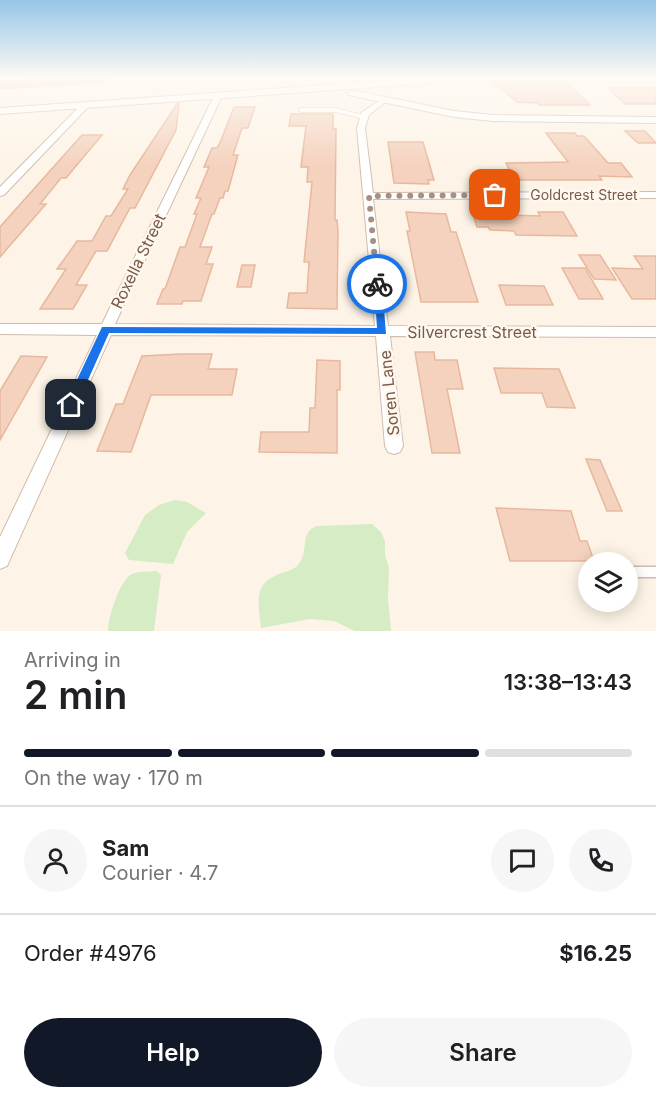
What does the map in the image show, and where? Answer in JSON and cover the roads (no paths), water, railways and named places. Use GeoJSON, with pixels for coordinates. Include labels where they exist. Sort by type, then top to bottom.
{"type":"FeatureCollection","features":[{"type":"Feature","properties":{"kind":"main road"},"geometry":{"type":"LineString","coordinates":[[0,111],[52,107]]}},
{"type":"Feature","properties":{"kind":"main road"},"geometry":{"type":"LineString","coordinates":[[440,107],[528,120],[656,120]]}},
{"type":"Feature","properties":{"kind":"main road"},"geometry":{"type":"LineString","coordinates":[[446,107],[456,110],[509,111],[656,111]]}},
{"type":"Feature","properties":{"kind":"main road"},"geometry":{"type":"LineString","coordinates":[[582,111],[591,120]]}},
{"type":"Feature","properties":{"kind":"street"},"geometry":{"type":"LineString","coordinates":[[0,193],[85,107]]}},
{"type":"Feature","properties":{"kind":"street","name":"Roxella Street"},"geometry":{"type":"LineString","coordinates":[[0,559],[213,107]]}},
{"type":"Feature","properties":{"kind":"street"},"geometry":{"type":"LineString","coordinates":[[363,117],[373,107]]}},
{"type":"Feature","properties":{"kind":"street","name":"Soren Lane"},"geometry":{"type":"LineString","coordinates":[[363,117],[361,128],[394,446]]}},
{"type":"Feature","properties":{"kind":"street","name":"Goldcrest Street"},"geometry":{"type":"LineString","coordinates":[[369,196],[656,195]]}},
{"type":"Feature","properties":{"kind":"street","name":"Silvercrest Street"},"geometry":{"type":"LineString","coordinates":[[0,329],[656,332]]}},
{"type":"Feature","properties":{"kind":"lane"},"geometry":{"type":"LineString","coordinates":[[301,110],[336,110],[363,117]]}},
{"type":"Feature","properties":{"kind":"lane"},"geometry":{"type":"LineString","coordinates":[[638,572],[656,572]]}}]}
